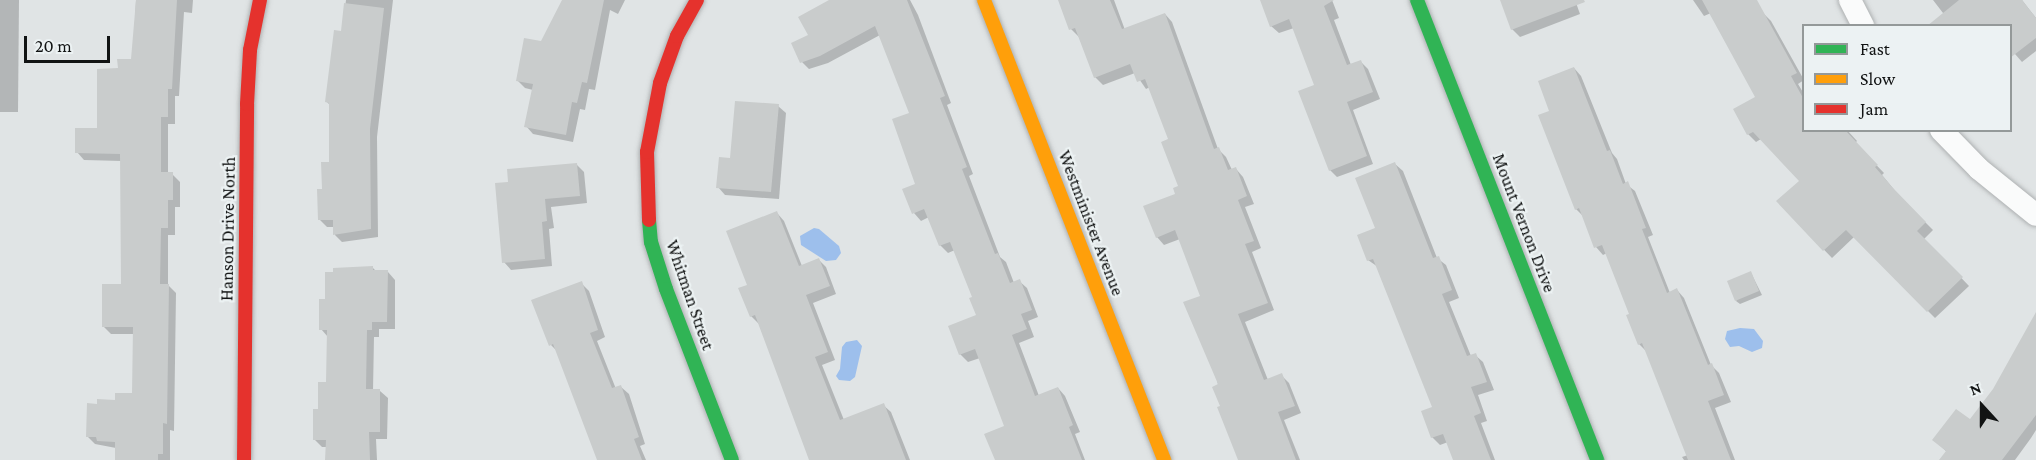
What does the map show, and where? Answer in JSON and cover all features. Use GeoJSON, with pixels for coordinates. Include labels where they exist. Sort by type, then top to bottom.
{"type":"FeatureCollection","features":[{"type":"Feature","properties":{"kind":"street","name":"Hanson Drive North"},"geometry":{"type":"LineString","coordinates":[[244,460],[247,104],[250,50],[260,0]]}},
{"type":"Feature","properties":{"kind":"street","name":"Whitman Street"},"geometry":{"type":"LineString","coordinates":[[697,0],[677,36],[660,83],[647,152],[647,203],[651,242],[666,289],[732,460]]}},
{"type":"Feature","properties":{"kind":"street","name":"Westminister Avenue"},"geometry":{"type":"LineString","coordinates":[[984,0],[1164,460]]}},
{"type":"Feature","properties":{"kind":"street","name":"Mount Vernon Drive"},"geometry":{"type":"LineString","coordinates":[[1417,0],[1597,460]]}},
{"type":"Feature","properties":{"kind":"street"},"geometry":{"type":"LineString","coordinates":[[1850,0],[1862,24]]}},
{"type":"Feature","properties":{"kind":"street"},"geometry":{"type":"LineString","coordinates":[[1943,132],[1979,169],[2036,215]]}},
{"type":"Feature","properties":{"kind":"water"},"geometry":{"type":"Polygon","coordinates":[[[814,228],[819,229],[839,246],[841,253],[836,260],[826,261],[801,245],[800,236],[814,228]]]}},
{"type":"Feature","properties":{"kind":"water"},"geometry":{"type":"Polygon","coordinates":[[[1740,328],[1754,329],[1763,341],[1762,348],[1752,352],[1739,346],[1730,347],[1725,339],[1727,331],[1740,328]]]}},
{"type":"Feature","properties":{"kind":"water"},"geometry":{"type":"Polygon","coordinates":[[[857,340],[862,346],[855,377],[850,381],[839,380],[836,376],[840,369],[842,347],[846,342],[857,340]]]}},
{"type":"Feature","properties":{"kind":"building"},"geometry":{"type":"Polygon","coordinates":[[[136,0],[177,0],[172,89],[168,89],[168,117],[161,117],[161,172],[173,172],[173,200],[168,200],[168,228],[161,228],[160,284],[169,284],[167,424],[163,423],[163,454],[158,454],[158,460],[115,460],[115,442],[97,441],[96,437],[86,437],[87,403],[97,404],[97,399],[115,400],[115,393],[132,393],[133,327],[102,327],[102,284],[121,284],[120,154],[75,153],[75,128],[97,128],[97,69],[118,68],[117,59],[131,59],[136,0]]]}},
{"type":"Feature","properties":{"kind":"building"},"geometry":{"type":"Polygon","coordinates":[[[562,0],[604,0],[587,83],[582,82],[577,103],[572,102],[566,135],[524,127],[533,84],[516,81],[524,38],[541,41],[562,0]]]}},
{"type":"Feature","properties":{"kind":"building"},"geometry":{"type":"Polygon","coordinates":[[[829,0],[907,0],[945,96],[940,98],[967,167],[962,169],[995,254],[998,253],[1010,283],[1020,279],[1032,310],[1021,314],[1027,329],[1012,335],[1035,396],[1058,387],[1073,425],[1069,427],[1082,460],[995,460],[984,434],[1004,426],[975,349],[959,355],[948,326],[976,315],[969,298],[972,297],[950,242],[939,246],[924,209],[912,214],[902,189],[915,184],[892,119],[909,113],[875,26],[820,56],[800,63],[791,43],[808,35],[798,17],[829,0]]]}},
{"type":"Feature","properties":{"kind":"building"},"geometry":{"type":"Polygon","coordinates":[[[1058,0],[1110,0],[1122,29],[1165,13],[1214,149],[1219,147],[1228,170],[1236,167],[1247,196],[1238,200],[1254,241],[1245,244],[1268,303],[1238,314],[1264,380],[1282,373],[1295,406],[1278,412],[1296,460],[1238,460],[1217,407],[1220,406],[1212,387],[1218,384],[1183,302],[1200,296],[1175,230],[1156,238],[1143,206],[1175,194],[1173,188],[1178,186],[1161,142],[1168,139],[1145,79],[1137,82],[1130,64],[1094,78],[1075,28],[1069,30],[1058,0]]]}},
{"type":"Feature","properties":{"kind":"building"},"geometry":{"type":"Polygon","coordinates":[[[1260,0],[1334,0],[1324,6],[1347,65],[1361,60],[1373,92],[1347,102],[1367,156],[1329,171],[1298,91],[1314,85],[1289,19],[1270,27],[1260,0]]]}},
{"type":"Feature","properties":{"kind":"building"},"geometry":{"type":"Polygon","coordinates":[[[1500,0],[1584,0],[1585,2],[1511,30],[1500,0]]]}},
{"type":"Feature","properties":{"kind":"building"},"geometry":{"type":"Polygon","coordinates":[[[1702,0],[1757,0],[1797,73],[1791,76],[1802,96],[1802,132],[1847,132],[1878,165],[1875,167],[1893,188],[1926,222],[1917,231],[1963,277],[1927,312],[1846,230],[1823,251],[1776,201],[1799,181],[1753,132],[1747,135],[1733,109],[1755,97],[1702,0]]]}},
{"type":"Feature","properties":{"kind":"building"},"geometry":{"type":"Polygon","coordinates":[[[1959,0],[2022,0],[2036,18],[2036,38],[2012,56],[2012,24],[1929,24],[1959,0]]]}},
{"type":"Feature","properties":{"kind":"building"},"geometry":{"type":"Polygon","coordinates":[[[344,3],[384,8],[370,129],[371,229],[333,235],[333,220],[318,220],[317,189],[322,189],[321,162],[329,162],[329,103],[325,102],[334,30],[341,31],[344,3]]]}},
{"type":"Feature","properties":{"kind":"building"},"geometry":{"type":"Polygon","coordinates":[[[1574,67],[1607,151],[1610,150],[1623,184],[1628,181],[1646,228],[1642,229],[1667,293],[1677,288],[1708,365],[1712,363],[1724,395],[1708,401],[1731,460],[1688,460],[1642,343],[1638,345],[1626,315],[1629,314],[1602,245],[1594,248],[1579,208],[1575,210],[1538,115],[1549,111],[1538,81],[1574,67]]]}},
{"type":"Feature","properties":{"kind":"building"},"geometry":{"type":"Polygon","coordinates":[[[735,101],[779,104],[771,192],[716,188],[719,157],[730,158],[735,101]]]}},
{"type":"Feature","properties":{"kind":"building"},"geometry":{"type":"Polygon","coordinates":[[[1395,162],[1433,258],[1439,256],[1452,290],[1442,294],[1467,356],[1476,353],[1487,382],[1471,387],[1481,413],[1474,416],[1491,460],[1453,460],[1443,434],[1431,438],[1421,411],[1432,407],[1373,259],[1367,261],[1357,235],[1375,228],[1355,178],[1395,162]]]}},
{"type":"Feature","properties":{"kind":"building"},"geometry":{"type":"Polygon","coordinates":[[[577,163],[580,196],[545,199],[547,221],[542,222],[545,259],[502,263],[495,183],[508,182],[507,169],[577,163]]]}},
{"type":"Feature","properties":{"kind":"building"},"geometry":{"type":"Polygon","coordinates":[[[777,211],[799,266],[819,258],[830,286],[806,295],[828,352],[815,357],[840,420],[884,403],[906,460],[809,460],[755,315],[750,317],[738,288],[747,285],[726,231],[777,211]]]}},
{"type":"Feature","properties":{"kind":"building"},"geometry":{"type":"Polygon","coordinates":[[[373,266],[373,270],[388,270],[387,322],[372,322],[372,330],[367,330],[366,389],[380,389],[380,432],[369,432],[370,460],[325,460],[326,440],[313,440],[313,409],[318,409],[318,382],[326,382],[327,330],[319,330],[319,299],[325,299],[325,272],[333,272],[333,268],[373,266]]]}},
{"type":"Feature","properties":{"kind":"building"},"geometry":{"type":"Polygon","coordinates":[[[1751,271],[1759,291],[1735,301],[1727,281],[1751,271]]]}},
{"type":"Feature","properties":{"kind":"building"},"geometry":{"type":"Polygon","coordinates":[[[582,281],[598,330],[590,333],[612,388],[621,385],[639,437],[634,439],[642,460],[597,460],[553,344],[549,346],[531,300],[582,281]]]}},
{"type":"Feature","properties":{"kind":"building"},"geometry":{"type":"Polygon","coordinates":[[[2036,312],[2036,415],[2002,460],[1939,460],[1946,451],[1932,440],[1956,409],[1970,419],[1993,389],[2036,312]]]}},
{"type":"Feature","properties":{"kind":"traffic: fast"},"geometry":{"type":"LineString","coordinates":[[1417,0],[1597,460]]}},
{"type":"Feature","properties":{"kind":"traffic: fast"},"geometry":{"type":"LineString","coordinates":[[649,220],[651,242],[666,289],[732,460]]}},
{"type":"Feature","properties":{"kind":"traffic: slow"},"geometry":{"type":"LineString","coordinates":[[984,0],[1164,460]]}},
{"type":"Feature","properties":{"kind":"traffic: jam"},"geometry":{"type":"LineString","coordinates":[[244,460],[247,104],[250,50],[260,0]]}},
{"type":"Feature","properties":{"kind":"traffic: jam"},"geometry":{"type":"LineString","coordinates":[[649,220],[647,152],[660,83],[677,36],[697,0]]}}]}
